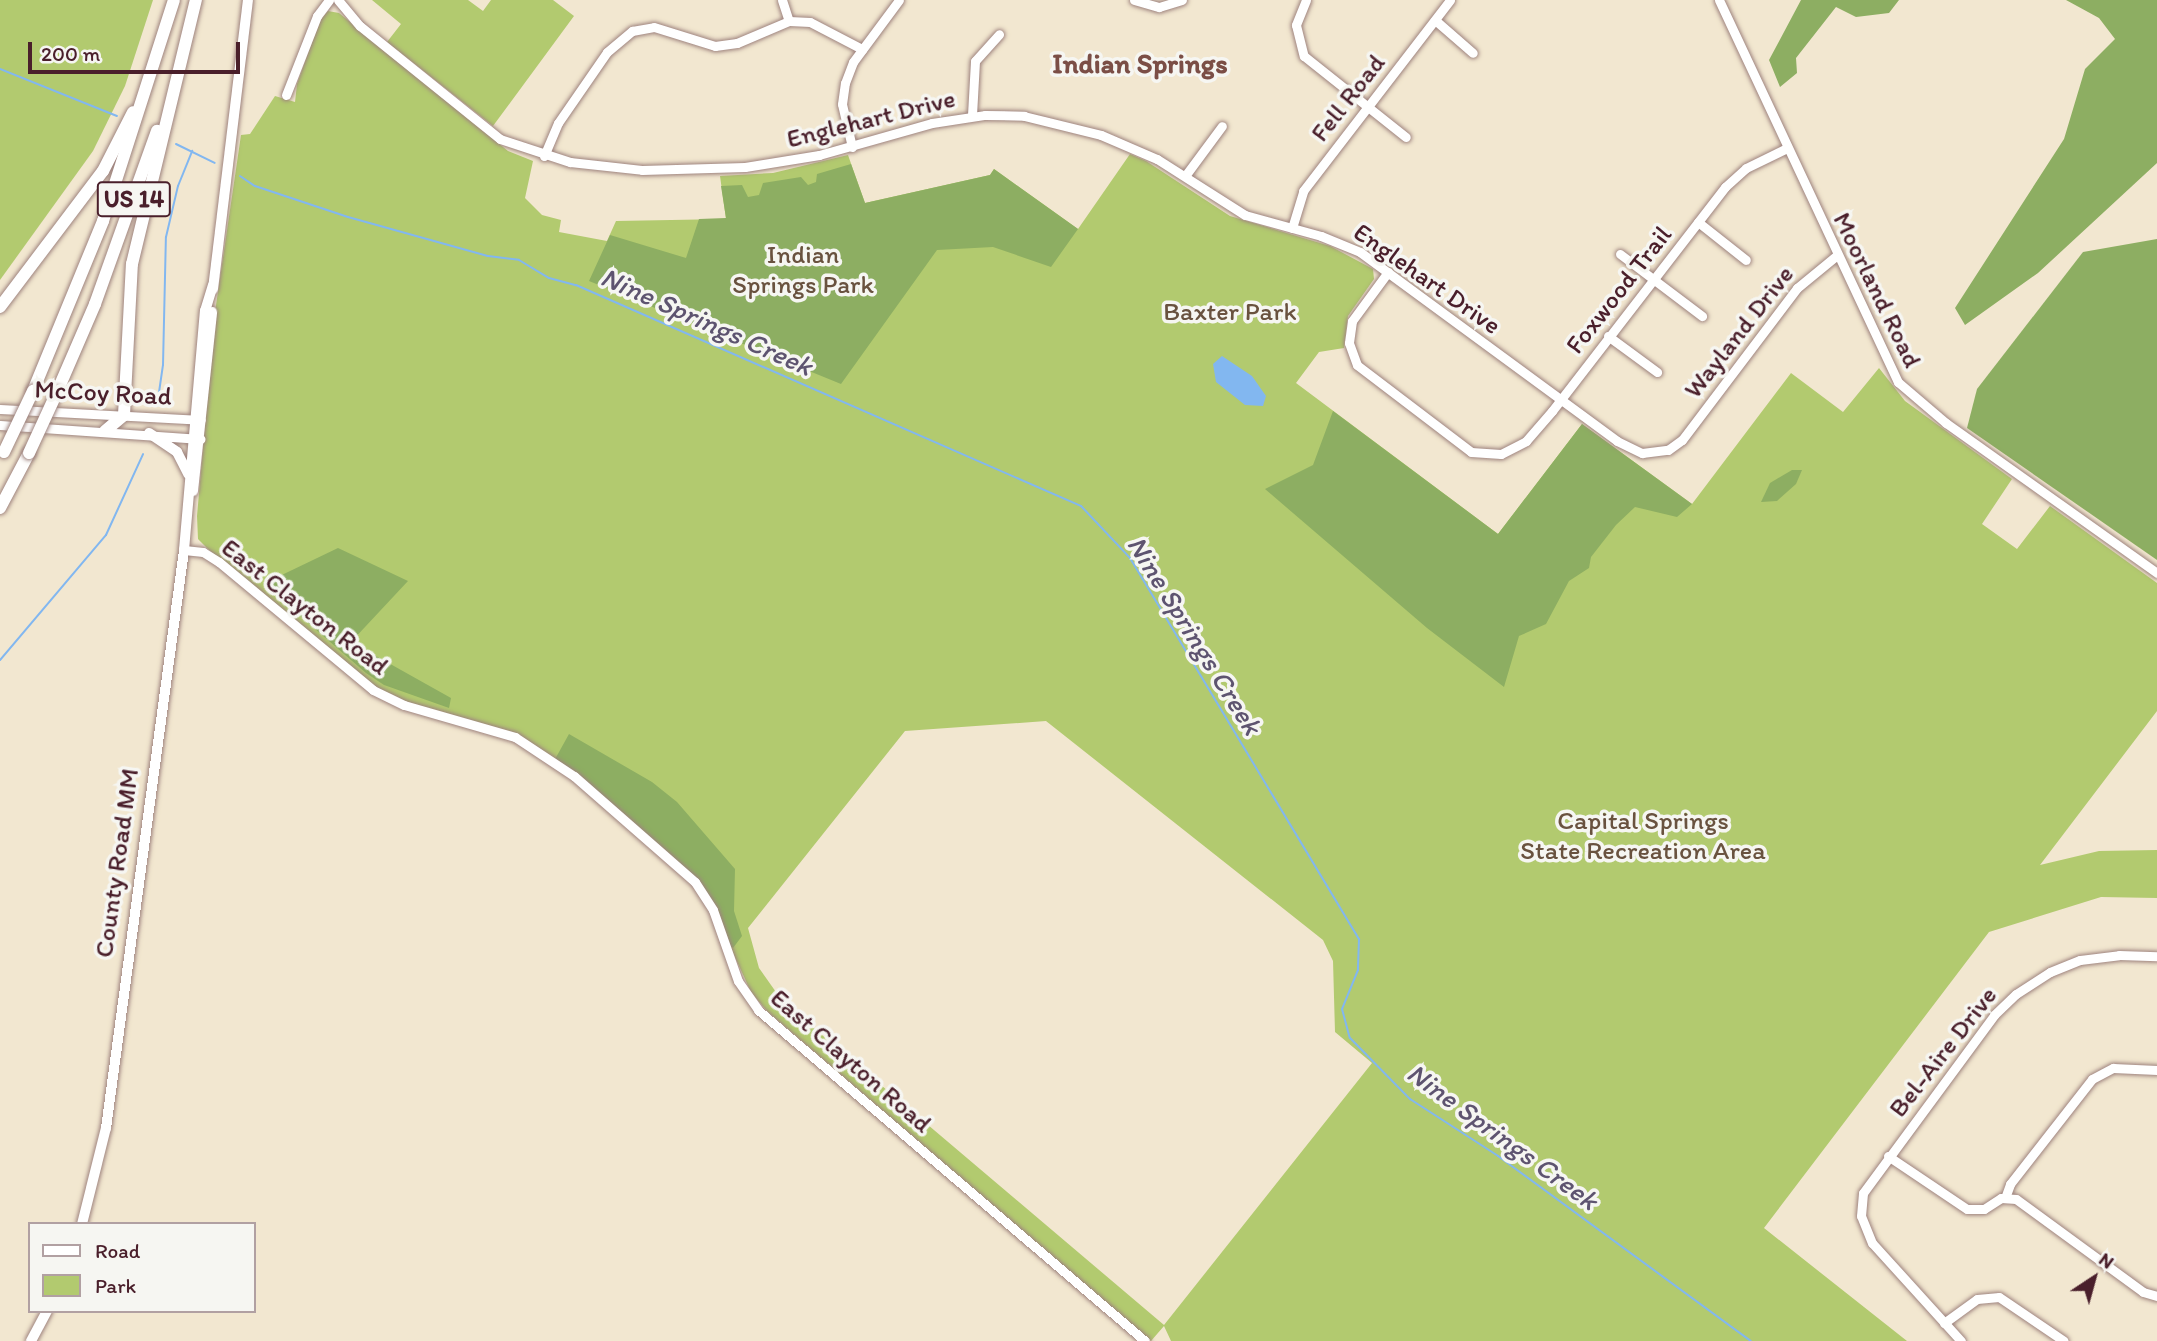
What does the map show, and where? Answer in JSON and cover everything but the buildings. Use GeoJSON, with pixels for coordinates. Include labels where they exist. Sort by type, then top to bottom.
{"type":"FeatureCollection","features":[{"type":"Feature","properties":{"kind":"highway"},"geometry":{"type":"LineString","coordinates":[[0,307],[103,171],[140,96],[174,0]]}},
{"type":"Feature","properties":{"kind":"highway","name":"US 14"},"geometry":{"type":"LineString","coordinates":[[2,456],[33,391],[112,197],[174,0]]}},
{"type":"Feature","properties":{"kind":"highway"},"geometry":{"type":"LineString","coordinates":[[105,430],[124,415],[134,252],[196,0]]}},
{"type":"Feature","properties":{"kind":"highway","name":"US 14"},"geometry":{"type":"LineString","coordinates":[[0,508],[57,392],[142,177],[196,0]]}},
{"type":"Feature","properties":{"kind":"main road","name":"County Road MM"},"geometry":{"type":"LineString","coordinates":[[82,1222],[106,1128],[184,550],[199,419],[205,311],[213,285],[248,0]]}},
{"type":"Feature","properties":{"kind":"main road"},"geometry":{"type":"LineString","coordinates":[[149,433],[177,452],[188,474]]}},
{"type":"Feature","properties":{"kind":"main road","name":"County Road MM"},"geometry":{"type":"LineString","coordinates":[[189,507],[188,474],[196,438]]}},
{"type":"Feature","properties":{"kind":"main road"},"geometry":{"type":"LineString","coordinates":[[30,1341],[46,1313]]}},
{"type":"Feature","properties":{"kind":"street"},"geometry":{"type":"LineString","coordinates":[[286,95],[317,16],[329,0]]}},
{"type":"Feature","properties":{"kind":"street","name":"Englehart Drive"},"geometry":{"type":"LineString","coordinates":[[338,0],[360,26],[489,131],[513,146],[544,156],[608,168],[719,169],[783,162],[972,116],[1024,116],[1078,127],[1143,152],[1245,215],[1341,242],[1388,272],[1630,449],[1652,453],[1682,440]]}},
{"type":"Feature","properties":{"kind":"street"},"geometry":{"type":"LineString","coordinates":[[782,0],[789,21]]}},
{"type":"Feature","properties":{"kind":"street"},"geometry":{"type":"LineString","coordinates":[[852,147],[842,104],[845,83],[862,49],[899,0]]}},
{"type":"Feature","properties":{"kind":"street"},"geometry":{"type":"LineString","coordinates":[[1135,0],[1159,6],[1182,0]]}},
{"type":"Feature","properties":{"kind":"street"},"geometry":{"type":"LineString","coordinates":[[1306,0],[1296,25],[1300,49],[1311,63],[1406,137]]}},
{"type":"Feature","properties":{"kind":"street","name":"Fell Road"},"geometry":{"type":"LineString","coordinates":[[1292,228],[1303,191],[1450,0]]}},
{"type":"Feature","properties":{"kind":"street","name":"Moorland Road"},"geometry":{"type":"LineString","coordinates":[[1719,0],[1889,370],[1913,397],[2157,573]]}},
{"type":"Feature","properties":{"kind":"street"},"geometry":{"type":"LineString","coordinates":[[1435,20],[1473,52]]}},
{"type":"Feature","properties":{"kind":"street"},"geometry":{"type":"LineString","coordinates":[[544,156],[558,123],[607,52],[632,31],[657,27],[715,46],[737,43],[789,21],[828,27],[862,49]]}},
{"type":"Feature","properties":{"kind":"street"},"geometry":{"type":"LineString","coordinates":[[972,116],[975,61],[999,34]]}},
{"type":"Feature","properties":{"kind":"street"},"geometry":{"type":"LineString","coordinates":[[1185,176],[1222,125]]}},
{"type":"Feature","properties":{"kind":"street","name":"Foxwood Trail"},"geometry":{"type":"LineString","coordinates":[[1388,272],[1352,321],[1349,343],[1357,365],[1447,435],[1486,456],[1517,448],[1560,400],[1698,222],[1740,173],[1787,148]]}},
{"type":"Feature","properties":{"kind":"street"},"geometry":{"type":"LineString","coordinates":[[1698,222],[1746,260]]}},
{"type":"Feature","properties":{"kind":"street"},"geometry":{"type":"LineString","coordinates":[[1620,254],[1702,316]]}},
{"type":"Feature","properties":{"kind":"street","name":"Wayland Drive"},"geometry":{"type":"LineString","coordinates":[[1682,440],[1797,288],[1836,256]]}},
{"type":"Feature","properties":{"kind":"street"},"geometry":{"type":"LineString","coordinates":[[1608,336],[1657,372]]}},
{"type":"Feature","properties":{"kind":"street","name":"McCoy Road"},"geometry":{"type":"LineString","coordinates":[[0,409],[199,419]]}},
{"type":"Feature","properties":{"kind":"street","name":"McCoy Road"},"geometry":{"type":"LineString","coordinates":[[0,425],[196,438]]}},
{"type":"Feature","properties":{"kind":"street","name":"East Clayton Road"},"geometry":{"type":"LineString","coordinates":[[184,550],[203,552],[219,562],[373,690],[404,705],[515,737],[574,776],[695,882],[713,910],[738,981],[758,1010],[1145,1341]]}},
{"type":"Feature","properties":{"kind":"street","name":"Bel-Aire Drive"},"geometry":{"type":"LineString","coordinates":[[1961,1341],[1872,1243],[1861,1216],[1863,1193],[1994,1015],[2025,986],[2080,960],[2119,954],[2157,956]]}},
{"type":"Feature","properties":{"kind":"street"},"geometry":{"type":"LineString","coordinates":[[2005,1198],[2010,1184],[2092,1079],[2113,1068],[2157,1070]]}},
{"type":"Feature","properties":{"kind":"street"},"geometry":{"type":"LineString","coordinates":[[1888,1156],[1957,1206],[1977,1211],[2005,1198],[2016,1199],[2143,1292],[2157,1296]]}},
{"type":"Feature","properties":{"kind":"street"},"geometry":{"type":"LineString","coordinates":[[1944,1323],[1977,1298],[1999,1297],[2064,1341]]}},
{"type":"Feature","properties":{"kind":"green space"},"geometry":{"type":"Polygon","coordinates":[[[0,0],[153,0],[125,86],[93,151],[0,280],[0,0]]]}},
{"type":"Feature","properties":{"kind":"green space"},"geometry":{"type":"Polygon","coordinates":[[[372,0],[468,0],[483,11],[491,0],[553,0],[574,16],[493,126],[387,42],[401,24],[372,0]]]}},
{"type":"Feature","properties":{"kind":"green space"},"geometry":{"type":"Polygon","coordinates":[[[1801,0],[1899,0],[1889,13],[1856,17],[1836,7],[1796,58],[1797,73],[1780,87],[1769,60],[1801,0]]]}},
{"type":"Feature","properties":{"kind":"green space"},"geometry":{"type":"Polygon","coordinates":[[[2066,0],[2157,0],[2157,163],[2038,273],[1965,325],[1955,308],[2064,139],[2085,69],[2115,39],[2099,18],[2066,0]]]}},
{"type":"Feature","properties":{"kind":"green space","name":"Capital Springs State Recreation Area"},"geometry":{"type":"Polygon","coordinates":[[[328,11],[339,13],[508,151],[533,161],[525,198],[542,215],[561,220],[559,232],[607,241],[616,221],[726,219],[720,176],[773,173],[848,155],[865,203],[990,175],[994,169],[1078,229],[1130,154],[1146,161],[1230,216],[1330,246],[1373,269],[1374,279],[1348,316],[1344,348],[1319,352],[1296,383],[1498,534],[1582,424],[1692,504],[1791,373],[1843,412],[1879,368],[1905,401],[2012,479],[1982,524],[2017,549],[2050,506],[2157,583],[2157,711],[2040,865],[2099,851],[2157,850],[2157,898],[2101,897],[1989,932],[1764,1228],[1907,1341],[1171,1341],[1164,1326],[1151,1341],[767,1011],[751,992],[711,905],[674,862],[525,742],[382,694],[198,539],[197,516],[215,312],[241,135],[250,134],[275,96],[295,102],[297,84],[320,20],[328,11]],[[1046,721],[905,731],[748,928],[759,968],[783,1002],[1164,1325],[1372,1063],[1335,1032],[1333,961],[1323,940],[1046,721]]]}},
{"type":"Feature","properties":{"kind":"green space","name":"Indian Springs Park"},"geometry":{"type":"Polygon","coordinates":[[[851,164],[865,203],[990,175],[994,169],[1078,229],[1051,267],[993,247],[937,250],[841,384],[589,281],[610,235],[686,258],[699,219],[726,218],[721,186],[742,185],[748,197],[759,195],[763,183],[801,177],[808,185],[816,182],[817,174],[851,164]]]}},
{"type":"Feature","properties":{"kind":"green space"},"geometry":{"type":"Polygon","coordinates":[[[2157,239],[2157,560],[1967,428],[1977,389],[2083,252],[2157,239]]]}},
{"type":"Feature","properties":{"kind":"green space"},"geometry":{"type":"Polygon","coordinates":[[[1333,411],[1498,534],[1582,424],[1692,504],[1677,517],[1635,507],[1616,525],[1591,557],[1589,568],[1569,581],[1546,624],[1519,636],[1504,687],[1427,628],[1265,489],[1313,465],[1333,411]]]}},
{"type":"Feature","properties":{"kind":"green space"},"geometry":{"type":"Polygon","coordinates":[[[1792,470],[1802,470],[1796,484],[1777,501],[1761,502],[1770,483],[1792,470]]]}},
{"type":"Feature","properties":{"kind":"green space"},"geometry":{"type":"Polygon","coordinates":[[[338,548],[408,581],[351,642],[451,698],[449,708],[384,685],[366,673],[263,584],[338,548]]]}},
{"type":"Feature","properties":{"kind":"green space"},"geometry":{"type":"Polygon","coordinates":[[[569,734],[652,782],[677,802],[735,869],[734,911],[742,936],[733,948],[724,940],[706,896],[554,761],[569,734]]]}},
{"type":"Feature","properties":{"kind":"water"},"geometry":{"type":"Polygon","coordinates":[[[1222,356],[1252,376],[1266,396],[1263,406],[1245,405],[1216,382],[1213,364],[1222,356]]]}},
{"type":"Feature","properties":{"kind":"waterway","name":"Nine Springs Creek"},"geometry":{"type":"LineString","coordinates":[[0,69],[117,116]]}},
{"type":"Feature","properties":{"kind":"waterway"},"geometry":{"type":"LineString","coordinates":[[176,144],[215,163]]}},
{"type":"Feature","properties":{"kind":"waterway"},"geometry":{"type":"LineString","coordinates":[[157,406],[163,365],[166,237],[178,186],[192,151]]}},
{"type":"Feature","properties":{"kind":"waterway","name":"Nine Springs Creek"},"geometry":{"type":"LineString","coordinates":[[240,176],[255,186],[348,217],[488,256],[519,260],[549,278],[576,285],[1081,506],[1130,558],[1359,939],[1358,970],[1342,1009],[1350,1038],[1410,1099],[1498,1156],[1751,1341]]}},
{"type":"Feature","properties":{"kind":"waterway"},"geometry":{"type":"LineString","coordinates":[[0,660],[106,535],[143,454]]}},
{"type":"Feature","properties":{"kind":"district","name":"Indian Springs"},"geometry":{"type":"Point","coordinates":[1140,63]}},
{"type":"Feature","properties":{"kind":"park label","name":"Baxter Park"},"geometry":{"type":"Point","coordinates":[1230,312]}}]}
